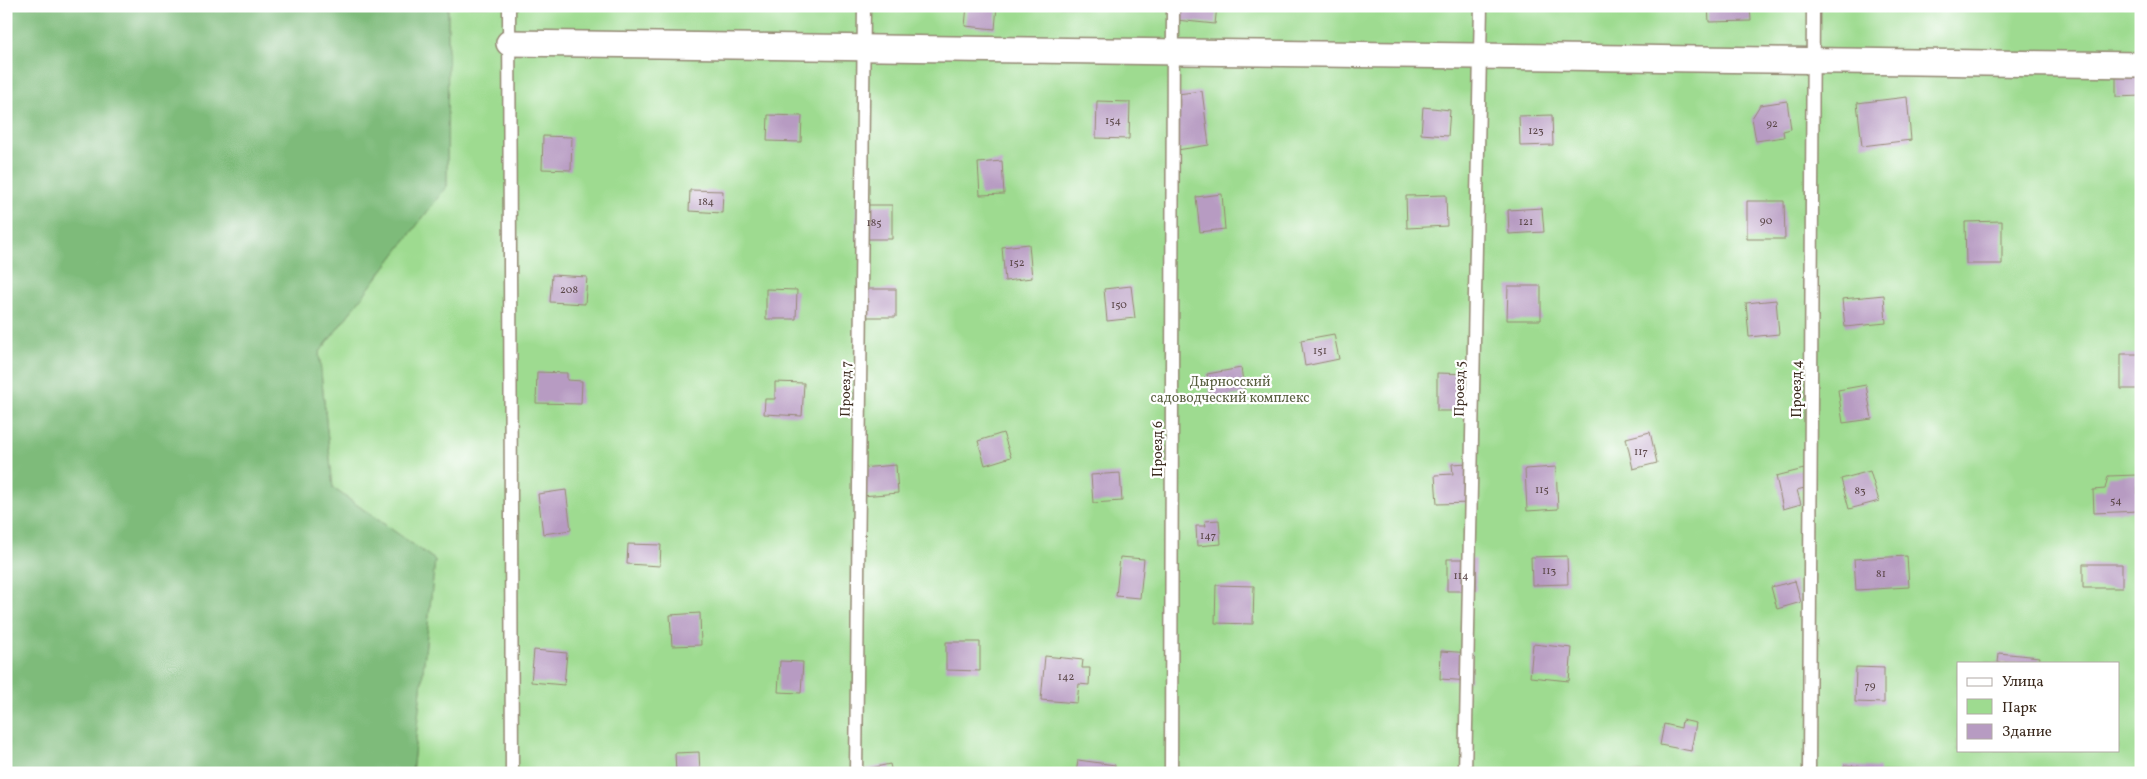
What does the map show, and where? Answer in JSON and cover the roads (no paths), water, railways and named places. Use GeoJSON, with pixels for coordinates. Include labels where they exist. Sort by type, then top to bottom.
{"type":"FeatureCollection","features":[{"type":"Feature","properties":{"kind":"street"},"geometry":{"type":"LineString","coordinates":[[509,43],[2141,65]]}},
{"type":"Feature","properties":{"kind":"lane"},"geometry":{"type":"LineString","coordinates":[[508,6],[512,773]]}},
{"type":"Feature","properties":{"kind":"lane","name":"Проезд 7"},"geometry":{"type":"LineString","coordinates":[[856,773],[864,6]]}},
{"type":"Feature","properties":{"kind":"lane","name":"Проезд 6"},"geometry":{"type":"LineString","coordinates":[[1171,773],[1173,6]]}},
{"type":"Feature","properties":{"kind":"lane","name":"Проезд 5"},"geometry":{"type":"LineString","coordinates":[[1465,773],[1481,6]]}},
{"type":"Feature","properties":{"kind":"lane","name":"Проезд 4"},"geometry":{"type":"LineString","coordinates":[[1809,773],[1813,6]]}},
{"type":"Feature","properties":{"kind":"park label","name":"Дырносский садоводческий комплекс"},"geometry":{"type":"Point","coordinates":[1230,390]}}]}
